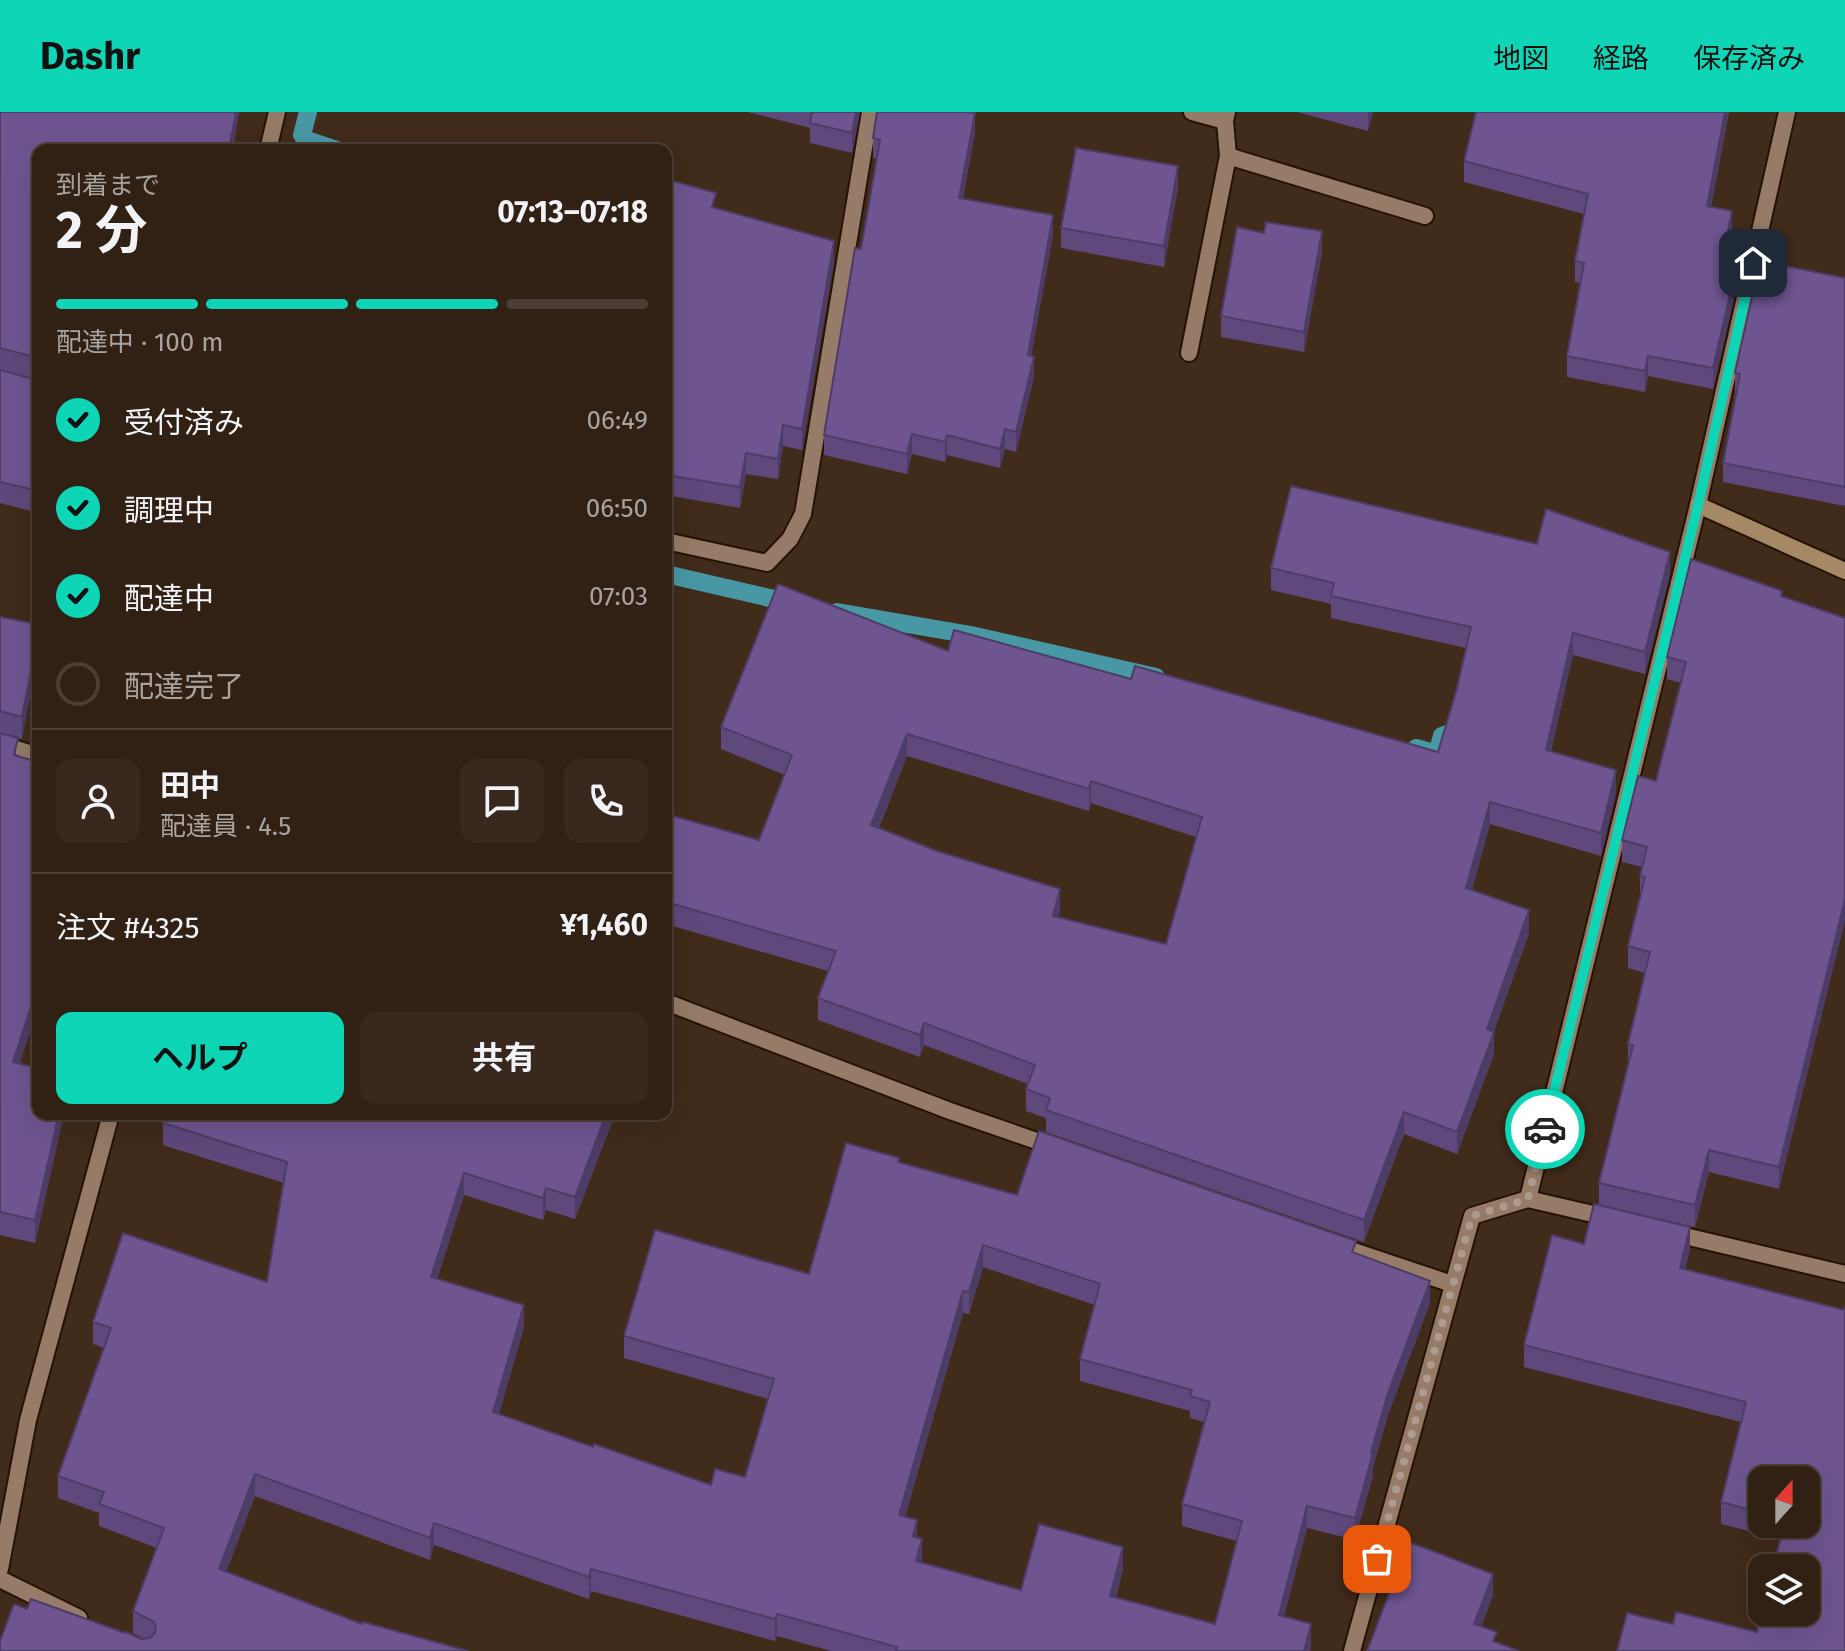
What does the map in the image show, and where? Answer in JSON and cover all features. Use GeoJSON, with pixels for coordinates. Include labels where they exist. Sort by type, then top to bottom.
{"type":"FeatureCollection","features":[{"type":"Feature","properties":{"kind":"street"},"geometry":{"type":"LineString","coordinates":[[269,144],[277,112]]}},
{"type":"Feature","properties":{"kind":"street"},"geometry":{"type":"LineString","coordinates":[[672,542],[767,563],[790,539],[803,514],[870,112]]}},
{"type":"Feature","properties":{"kind":"street"},"geometry":{"type":"LineString","coordinates":[[1189,353],[1228,156],[1226,116],[1192,112]]}},
{"type":"Feature","properties":{"kind":"street"},"geometry":{"type":"LineString","coordinates":[[1528,1199],[1698,505],[1787,112]]}},
{"type":"Feature","properties":{"kind":"street"},"geometry":{"type":"LineString","coordinates":[[1228,156],[1425,216]]}},
{"type":"Feature","properties":{"kind":"street"},"geometry":{"type":"LineString","coordinates":[[1698,505],[1845,571]]}},
{"type":"Feature","properties":{"kind":"street"},"geometry":{"type":"LineString","coordinates":[[0,744],[32,754]]}},
{"type":"Feature","properties":{"kind":"street"},"geometry":{"type":"LineString","coordinates":[[672,1004],[950,1111],[1068,1152]]}},
{"type":"Feature","properties":{"kind":"street"},"geometry":{"type":"LineString","coordinates":[[0,1569],[28,1420],[109,1120]]}},
{"type":"Feature","properties":{"kind":"street"},"geometry":{"type":"LineString","coordinates":[[1352,1651],[1472,1216],[1528,1199],[1619,1220]]}},
{"type":"Feature","properties":{"kind":"street"},"geometry":{"type":"LineString","coordinates":[[1649,1227],[1845,1274]]}},
{"type":"Feature","properties":{"kind":"street"},"geometry":{"type":"LineString","coordinates":[[1319,1239],[1452,1284]]}},
{"type":"Feature","properties":{"kind":"street"},"geometry":{"type":"LineString","coordinates":[[0,1579],[92,1625]]}},
{"type":"Feature","properties":{"kind":"building"},"geometry":{"type":"Polygon","coordinates":[[[0,112],[236,112],[230,144],[32,144],[32,356],[0,348],[0,112]]]}},
{"type":"Feature","properties":{"kind":"building"},"geometry":{"type":"Polygon","coordinates":[[[812,112],[856,112],[852,133],[810,123],[812,112]]]}},
{"type":"Feature","properties":{"kind":"building"},"geometry":{"type":"Polygon","coordinates":[[[877,112],[975,113],[959,198],[1053,215],[1028,355],[1034,357],[1016,432],[1005,429],[1000,449],[947,435],[945,442],[912,434],[907,454],[824,435],[855,248],[861,249],[880,140],[873,138],[877,112]]]}},
{"type":"Feature","properties":{"kind":"building"},"geometry":{"type":"Polygon","coordinates":[[[1476,112],[1725,112],[1707,206],[1732,211],[1724,252],[1739,255],[1713,368],[1648,356],[1645,371],[1567,356],[1584,263],[1575,261],[1588,194],[1464,161],[1476,112]]]}},
{"type":"Feature","properties":{"kind":"building"},"geometry":{"type":"Polygon","coordinates":[[[1076,148],[1178,166],[1164,246],[1061,228],[1076,148]]]}},
{"type":"Feature","properties":{"kind":"building"},"geometry":{"type":"Polygon","coordinates":[[[672,181],[716,193],[712,207],[834,241],[802,429],[783,425],[778,459],[746,453],[740,487],[672,476],[672,181]]]}},
{"type":"Feature","properties":{"kind":"building"},"geometry":{"type":"Polygon","coordinates":[[[1266,222],[1322,231],[1304,332],[1221,316],[1237,227],[1264,233],[1266,222]]]}},
{"type":"Feature","properties":{"kind":"building"},"geometry":{"type":"Polygon","coordinates":[[[1760,261],[1845,278],[1845,487],[1723,463],[1740,374],[1735,373],[1760,261]]]}},
{"type":"Feature","properties":{"kind":"building"},"geometry":{"type":"Polygon","coordinates":[[[0,370],[32,378],[32,490],[0,482],[0,370]]]}},
{"type":"Feature","properties":{"kind":"building"},"geometry":{"type":"Polygon","coordinates":[[[1291,486],[1537,544],[1546,509],[1670,552],[1645,652],[1573,633],[1546,750],[1616,770],[1601,833],[1490,802],[1466,888],[1529,910],[1487,1029],[1494,1032],[1457,1132],[1404,1112],[1364,1220],[1046,1110],[1050,1098],[1026,1089],[1035,1065],[924,1023],[920,1035],[818,998],[836,951],[672,904],[672,816],[759,840],[792,755],[721,727],[778,584],[948,651],[954,630],[1131,679],[1135,666],[1438,752],[1471,627],[1331,596],[1334,583],[1271,568],[1291,486]],[[907,734],[871,825],[937,851],[1060,889],[1053,916],[1166,944],[1202,817],[1091,781],[1089,789],[907,734]]]}},
{"type":"Feature","properties":{"kind":"building"},"geometry":{"type":"Polygon","coordinates":[[[1691,559],[1782,591],[1781,596],[1845,618],[1845,899],[1779,1167],[1709,1150],[1695,1205],[1599,1183],[1633,1045],[1628,1044],[1650,952],[1628,946],[1645,877],[1640,876],[1647,847],[1622,840],[1638,776],[1656,781],[1686,662],[1667,657],[1691,559]]]}},
{"type":"Feature","properties":{"kind":"building"},"geometry":{"type":"Polygon","coordinates":[[[0,617],[32,623],[32,666],[22,717],[0,711],[0,617]]]}},
{"type":"Feature","properties":{"kind":"building"},"geometry":{"type":"Polygon","coordinates":[[[0,733],[18,738],[14,755],[32,760],[32,1004],[13,1062],[32,1067],[32,1120],[58,1120],[35,1220],[0,1212],[0,733]]]}},
{"type":"Feature","properties":{"kind":"building"},"geometry":{"type":"Polygon","coordinates":[[[164,1120],[604,1120],[575,1197],[546,1188],[543,1198],[464,1173],[431,1277],[524,1305],[493,1412],[711,1485],[715,1469],[745,1477],[774,1379],[624,1336],[655,1230],[809,1274],[846,1143],[899,1158],[898,1162],[1017,1195],[1039,1131],[1356,1241],[1352,1252],[1430,1281],[1388,1393],[1355,1518],[1307,1506],[1279,1615],[1311,1624],[1304,1651],[896,1651],[897,1647],[777,1614],[775,1619],[591,1569],[589,1577],[434,1523],[430,1538],[255,1474],[219,1569],[362,1624],[468,1651],[0,1651],[0,1641],[14,1604],[27,1609],[31,1599],[141,1639],[150,1638],[155,1633],[154,1622],[133,1611],[164,1528],[99,1504],[104,1492],[58,1476],[111,1328],[93,1322],[123,1233],[267,1282],[287,1162],[163,1123],[164,1120]],[[983,1245],[969,1292],[963,1291],[899,1515],[917,1520],[913,1536],[922,1539],[916,1561],[1021,1590],[1039,1524],[1123,1547],[1110,1596],[1215,1624],[1242,1521],[1182,1504],[1210,1402],[1190,1396],[1192,1390],[1080,1359],[1100,1284],[983,1245]]]}},
{"type":"Feature","properties":{"kind":"building"},"geometry":{"type":"Polygon","coordinates":[[[1594,1204],[1690,1227],[1680,1268],[1844,1310],[1845,1306],[1845,1651],[1617,1651],[1627,1613],[1673,1624],[1676,1612],[1757,1632],[1758,1626],[1820,1626],[1820,1554],[1776,1554],[1780,1538],[1820,1538],[1820,1466],[1748,1466],[1748,1509],[1721,1502],[1746,1402],[1524,1345],[1552,1235],[1584,1244],[1594,1204]]]}},
{"type":"Feature","properties":{"kind":"building"},"geometry":{"type":"Polygon","coordinates":[[[1409,1542],[1493,1574],[1474,1624],[1497,1632],[1493,1641],[1519,1651],[1367,1651],[1409,1542]]]}},
{"type":"Feature","properties":{"kind":"waterway"},"geometry":{"type":"LineString","coordinates":[[308,112],[302,135],[319,144]]}},
{"type":"Feature","properties":{"kind":"waterway"},"geometry":{"type":"LineString","coordinates":[[672,575],[796,604]]}},
{"type":"Feature","properties":{"kind":"waterway"},"geometry":{"type":"LineString","coordinates":[[837,612],[971,635],[1156,677]]}},
{"type":"Feature","properties":{"kind":"waterway"},"geometry":{"type":"LineString","coordinates":[[1416,748],[1437,754],[1442,736],[1450,733],[1463,736]]}},
{"type":"Feature","properties":{"kind":"way so far"},"geometry":{"type":"LineString","coordinates":[[1377,1559],[1472,1216],[1528,1199],[1545,1129]]}},
{"type":"Feature","properties":{"kind":"route"},"geometry":{"type":"LineString","coordinates":[[1545,1129],[1698,505],[1753,263]]}}]}
